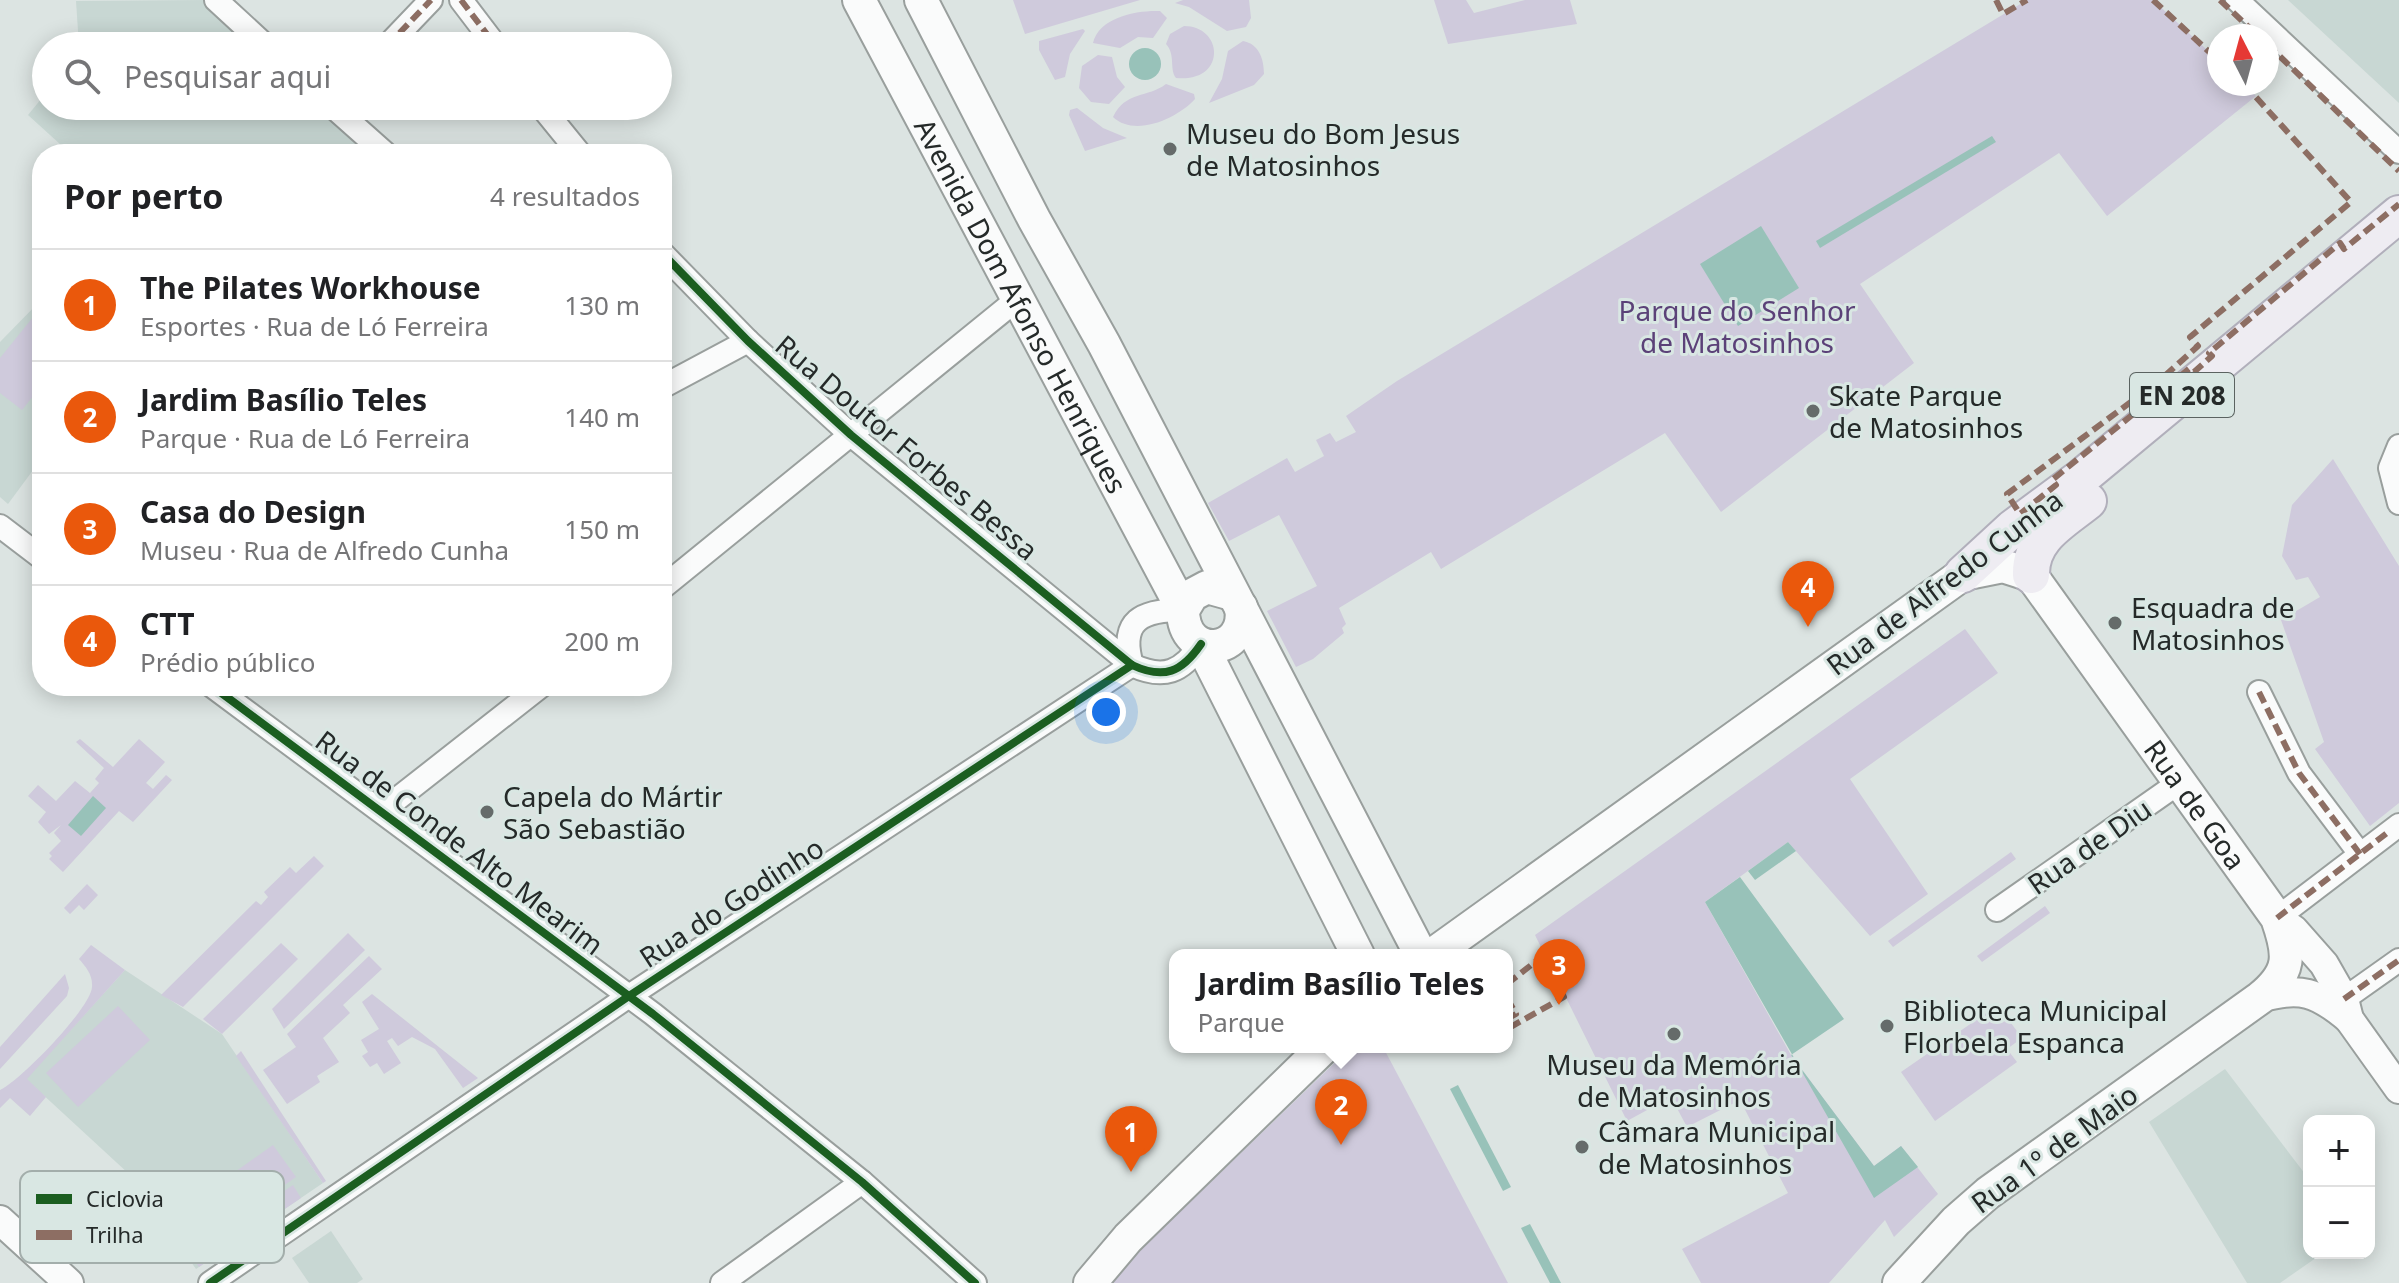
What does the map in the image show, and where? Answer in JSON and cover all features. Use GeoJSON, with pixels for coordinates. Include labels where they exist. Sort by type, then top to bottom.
{"type":"FeatureCollection","features":[{"type":"Feature","properties":{"kind":"main road","name":"Avenida Dom Afonso Henriques"},"geometry":{"type":"LineString","coordinates":[[859,0],[1020,297],[1183,610],[1188,634],[1201,644],[1355,949]]}},
{"type":"Feature","properties":{"kind":"main road","name":"Avenida Dom Afonso Henriques"},"geometry":{"type":"LineString","coordinates":[[921,0],[1064,274],[1104,344],[1418,949]]}},
{"type":"Feature","properties":{"kind":"main road","name":"Rua de Alfredo Cunha"},"geometry":{"type":"LineString","coordinates":[[1440,949],[1963,574],[2013,528],[2082,477],[2399,214]]}},
{"type":"Feature","properties":{"kind":"main road","name":"Rua de Alfredo Cunha"},"geometry":{"type":"LineString","coordinates":[[2031,575],[2031,560],[2037,543],[2399,247]]}},
{"type":"Feature","properties":{"kind":"main road"},"geometry":{"type":"LineString","coordinates":[[1020,297],[1064,274]]}},
{"type":"Feature","properties":{"kind":"main road"},"geometry":{"type":"LineString","coordinates":[[1963,574],[2003,566],[2031,575]]}},
{"type":"Feature","properties":{"kind":"main road","name":"Rua de Goa"},"geometry":{"type":"LineString","coordinates":[[2031,575],[2277,918]]}},
{"type":"Feature","properties":{"kind":"main road"},"geometry":{"type":"LineString","coordinates":[[1183,610],[1192,595],[1207,587],[1236,601],[1242,616],[1236,634],[1220,645],[1201,644]]}},
{"type":"Feature","properties":{"kind":"main road","name":"Rua 1º de Maio"},"geometry":{"type":"LineString","coordinates":[[1899,1283],[1956,1221],[1988,1193],[2276,985],[2286,968],[2287,945],[2277,918]]}},
{"type":"Feature","properties":{"kind":"main road"},"geometry":{"type":"LineString","coordinates":[[1091,1278],[1318,1053]]}},
{"type":"Feature","properties":{"kind":"street"},"geometry":{"type":"LineString","coordinates":[[216,0],[251,32]]}},
{"type":"Feature","properties":{"kind":"street"},"geometry":{"type":"LineString","coordinates":[[400,32],[431,0]]}},
{"type":"Feature","properties":{"kind":"street"},"geometry":{"type":"LineString","coordinates":[[461,0],[485,32]]}},
{"type":"Feature","properties":{"kind":"street"},"geometry":{"type":"LineString","coordinates":[[2237,0],[2399,152]]}},
{"type":"Feature","properties":{"kind":"street"},"geometry":{"type":"LineString","coordinates":[[348,120],[375,144]]}},
{"type":"Feature","properties":{"kind":"street"},"geometry":{"type":"LineString","coordinates":[[552,120],[572,144]]}},
{"type":"Feature","properties":{"kind":"street","name":"Rua Doutor Forbes Bessa"},"geometry":{"type":"LineString","coordinates":[[672,263],[748,341],[851,435],[1132,665]]}},
{"type":"Feature","properties":{"kind":"street"},"geometry":{"type":"LineString","coordinates":[[672,580],[1020,297]]}},
{"type":"Feature","properties":{"kind":"street"},"geometry":{"type":"LineString","coordinates":[[672,382],[748,341]]}},
{"type":"Feature","properties":{"kind":"street"},"geometry":{"type":"LineString","coordinates":[[2399,446],[2390,468],[2399,503]]}},
{"type":"Feature","properties":{"kind":"street"},"geometry":{"type":"LineString","coordinates":[[0,526],[32,550]]}},
{"type":"Feature","properties":{"kind":"street"},"geometry":{"type":"LineString","coordinates":[[1183,610],[1156,612],[1140,619],[1131,628],[1125,641],[1132,665],[1159,674],[1174,673],[1188,662],[1201,644]]}},
{"type":"Feature","properties":{"kind":"street","name":"Rua do Godinho"},"geometry":{"type":"LineString","coordinates":[[284,1232],[629,996],[1132,665]]}},
{"type":"Feature","properties":{"kind":"street"},"geometry":{"type":"LineString","coordinates":[[2259,692],[2299,773],[2360,854]]}},
{"type":"Feature","properties":{"kind":"street","name":"Rua de Conde Alto Mearim"},"geometry":{"type":"LineString","coordinates":[[226,696],[629,996],[862,1182],[975,1283]]}},
{"type":"Feature","properties":{"kind":"street"},"geometry":{"type":"LineString","coordinates":[[383,810],[528,696]]}},
{"type":"Feature","properties":{"kind":"street","name":"Rua de Diu"},"geometry":{"type":"LineString","coordinates":[[1997,910],[2180,782]]}},
{"type":"Feature","properties":{"kind":"street"},"geometry":{"type":"LineString","coordinates":[[2277,918],[2393,829]]}},
{"type":"Feature","properties":{"kind":"street","name":"Rua de Goa"},"geometry":{"type":"LineString","coordinates":[[2277,918],[2294,930],[2324,964],[2346,1009],[2399,1089]]}},
{"type":"Feature","properties":{"kind":"street"},"geometry":{"type":"LineString","coordinates":[[2346,1009],[2399,960]]}},
{"type":"Feature","properties":{"kind":"street","name":"Rua 1º de Maio"},"geometry":{"type":"LineString","coordinates":[[2260,998],[2286,991],[2307,992],[2346,1009]]}},
{"type":"Feature","properties":{"kind":"street"},"geometry":{"type":"LineString","coordinates":[[722,1283],[862,1182]]}},
{"type":"Feature","properties":{"kind":"street"},"geometry":{"type":"LineString","coordinates":[[0,1220],[20,1238]]}},
{"type":"Feature","properties":{"kind":"street"},"geometry":{"type":"LineString","coordinates":[[47,1263],[69,1283]]}},
{"type":"Feature","properties":{"kind":"street","name":"Rua do Godinho"},"geometry":{"type":"LineString","coordinates":[[210,1283],[239,1263]]}},
{"type":"Feature","properties":{"kind":"shaded area"},"geometry":{"type":"Polygon","coordinates":[[[206,0],[239,32],[78,32],[76,1],[206,0]]]}},
{"type":"Feature","properties":{"kind":"shaded area"},"geometry":{"type":"Polygon","coordinates":[[[2288,0],[2399,0],[2399,103],[2288,0]]]}},
{"type":"Feature","properties":{"kind":"shaded area"},"geometry":{"type":"Polygon","coordinates":[[[1145,48],[1156,53],[1161,64],[1156,75],[1145,80],[1134,75],[1129,64],[1134,53],[1145,48]]]}},
{"type":"Feature","properties":{"kind":"shaded area"},"geometry":{"type":"Polygon","coordinates":[[[34,120],[337,120],[364,144],[60,144],[34,120]]]}},
{"type":"Feature","properties":{"kind":"shaded area"},"geometry":{"type":"Polygon","coordinates":[[[1992,136],[1996,142],[1820,248],[1816,241],[1992,136]]]}},
{"type":"Feature","properties":{"kind":"shaded area"},"geometry":{"type":"Polygon","coordinates":[[[1761,226],[1799,288],[1738,326],[1700,264],[1761,226]]]}},
{"type":"Feature","properties":{"kind":"shaded area"},"geometry":{"type":"Polygon","coordinates":[[[32,309],[32,472],[8,504],[0,497],[0,342],[32,309]]]}},
{"type":"Feature","properties":{"kind":"shaded area"},"geometry":{"type":"Polygon","coordinates":[[[93,796],[106,808],[81,836],[68,825],[93,796]]]}},
{"type":"Feature","properties":{"kind":"shaded area"},"geometry":{"type":"Polygon","coordinates":[[[1788,842],[1796,851],[1755,880],[1748,871],[1788,842]]]}},
{"type":"Feature","properties":{"kind":"shaded area"},"geometry":{"type":"Polygon","coordinates":[[[1740,877],[1844,1019],[1792,1054],[1705,902],[1740,877]]]}},
{"type":"Feature","properties":{"kind":"shaded area"},"geometry":{"type":"Polygon","coordinates":[[[125,970],[222,1034],[323,1183],[284,1209],[284,1171],[126,1171],[26,1079],[125,970]]]}},
{"type":"Feature","properties":{"kind":"shaded area"},"geometry":{"type":"Polygon","coordinates":[[[1797,1063],[1874,1166],[1901,1146],[1918,1167],[1874,1198],[1797,1063]]]}},
{"type":"Feature","properties":{"kind":"shaded area"},"geometry":{"type":"Polygon","coordinates":[[[2225,1069],[2303,1171],[2303,1259],[2314,1259],[2280,1283],[2247,1283],[2149,1122],[2225,1069]]]}},
{"type":"Feature","properties":{"kind":"shaded area"},"geometry":{"type":"Polygon","coordinates":[[[1458,1085],[1511,1187],[1503,1191],[1450,1089],[1458,1085]]]}},
{"type":"Feature","properties":{"kind":"shaded area"},"geometry":{"type":"Polygon","coordinates":[[[1530,1224],[1561,1283],[1550,1283],[1521,1228],[1530,1224]]]}},
{"type":"Feature","properties":{"kind":"shaded area"},"geometry":{"type":"Polygon","coordinates":[[[331,1231],[363,1279],[357,1283],[309,1283],[292,1258],[331,1231]]]}},
{"type":"Feature","properties":{"kind":"green space"},"geometry":{"type":"Polygon","coordinates":[[[1013,0],[1140,0],[1025,34],[1013,0]]]}},
{"type":"Feature","properties":{"kind":"green space"},"geometry":{"type":"Polygon","coordinates":[[[1183,0],[1249,0],[1251,18],[1246,27],[1227,31],[1189,7],[1175,3],[1183,0]]]}},
{"type":"Feature","properties":{"kind":"green space"},"geometry":{"type":"Polygon","coordinates":[[[1434,0],[1466,0],[1474,13],[1525,0],[1570,0],[1577,24],[1448,44],[1434,0]]]}},
{"type":"Feature","properties":{"kind":"green space","name":"Parque do Senhor de Matosinhos"},"geometry":{"type":"Polygon","coordinates":[[[2027,0],[2153,0],[2207,50],[2207,96],[2256,96],[2107,216],[2059,153],[1860,284],[1914,363],[1721,512],[1665,433],[1441,569],[1431,552],[1339,608],[1346,624],[1342,628],[1344,633],[1313,659],[1296,667],[1267,611],[1317,586],[1279,515],[1229,541],[1208,503],[1287,458],[1295,472],[1324,456],[1316,440],[1330,433],[1336,442],[1356,432],[1346,416],[1397,381],[2027,0]]]}},
{"type":"Feature","properties":{"kind":"green space"},"geometry":{"type":"Polygon","coordinates":[[[1160,11],[1167,18],[1153,38],[1138,37],[1120,48],[1093,43],[1097,34],[1111,21],[1130,14],[1160,11]]]}},
{"type":"Feature","properties":{"kind":"green space"},"geometry":{"type":"Polygon","coordinates":[[[1184,26],[1197,28],[1207,35],[1214,54],[1204,72],[1193,77],[1176,78],[1166,44],[1170,34],[1184,26]]]}},
{"type":"Feature","properties":{"kind":"green space"},"geometry":{"type":"Polygon","coordinates":[[[1085,31],[1070,54],[1065,77],[1055,80],[1039,50],[1039,41],[1085,31]]]}},
{"type":"Feature","properties":{"kind":"green space"},"geometry":{"type":"Polygon","coordinates":[[[1243,41],[1253,45],[1260,53],[1264,74],[1254,85],[1209,103],[1222,79],[1228,51],[1243,41]]]}},
{"type":"Feature","properties":{"kind":"green space"},"geometry":{"type":"Polygon","coordinates":[[[1098,55],[1112,57],[1117,77],[1125,87],[1109,104],[1091,102],[1079,88],[1082,66],[1098,55]]]}},
{"type":"Feature","properties":{"kind":"green space"},"geometry":{"type":"Polygon","coordinates":[[[1166,84],[1194,94],[1195,99],[1167,119],[1144,126],[1122,123],[1113,117],[1130,99],[1166,84]]]}},
{"type":"Feature","properties":{"kind":"green space"},"geometry":{"type":"Polygon","coordinates":[[[1077,108],[1103,128],[1127,138],[1085,151],[1069,115],[1070,110],[1077,108]]]}},
{"type":"Feature","properties":{"kind":"green space"},"geometry":{"type":"Polygon","coordinates":[[[32,318],[32,398],[22,410],[0,393],[0,358],[32,318]]]}},
{"type":"Feature","properties":{"kind":"green space"},"geometry":{"type":"Polygon","coordinates":[[[2333,459],[2399,566],[2399,803],[2370,826],[2315,749],[2324,742],[2281,620],[2320,597],[2308,577],[2296,580],[2282,556],[2292,505],[2333,459]]]}},
{"type":"Feature","properties":{"kind":"green space"},"geometry":{"type":"Polygon","coordinates":[[[1965,629],[1998,673],[1850,779],[1928,894],[1870,936],[1788,842],[1705,902],[1791,1055],[1874,1166],[1901,1146],[1938,1194],[1894,1237],[1885,1220],[1829,1283],[1701,1283],[1682,1249],[1788,1193],[1740,1100],[1687,1127],[1671,1097],[1627,1121],[1535,935],[1965,629]]]}},
{"type":"Feature","properties":{"kind":"green space"},"geometry":{"type":"Polygon","coordinates":[[[80,739],[113,767],[139,739],[165,762],[146,783],[153,789],[166,775],[172,780],[133,822],[119,811],[63,872],[49,859],[52,856],[49,853],[61,841],[54,833],[61,825],[49,834],[38,822],[46,812],[28,796],[38,785],[56,801],[75,781],[90,793],[99,783],[95,779],[104,768],[76,742],[80,739]]]}},
{"type":"Feature","properties":{"kind":"green space"},"geometry":{"type":"Polygon","coordinates":[[[2011,852],[2016,859],[1893,947],[1888,941],[2011,852]]]}},
{"type":"Feature","properties":{"kind":"green space"},"geometry":{"type":"Polygon","coordinates":[[[314,856],[324,866],[183,1007],[161,995],[256,901],[261,905],[268,897],[264,892],[290,867],[296,873],[314,856]]]}},
{"type":"Feature","properties":{"kind":"green space"},"geometry":{"type":"Polygon","coordinates":[[[87,884],[98,895],[84,910],[79,905],[70,914],[64,908],[87,884]]]}},
{"type":"Feature","properties":{"kind":"green space"},"geometry":{"type":"Polygon","coordinates":[[[2045,906],[2050,913],[1982,962],[1977,956],[2045,906]]]}},
{"type":"Feature","properties":{"kind":"green space"},"geometry":{"type":"Polygon","coordinates":[[[348,933],[365,950],[284,1029],[272,1009],[348,933]]]}},
{"type":"Feature","properties":{"kind":"green space"},"geometry":{"type":"Polygon","coordinates":[[[281,943],[298,959],[222,1034],[203,1019],[281,943]]]}},
{"type":"Feature","properties":{"kind":"green space"},"geometry":{"type":"Polygon","coordinates":[[[91,945],[125,970],[27,1079],[46,1097],[30,1116],[10,1098],[0,1108],[0,1090],[23,1073],[53,1043],[89,997],[91,979],[79,959],[91,945]]]}},
{"type":"Feature","properties":{"kind":"green space"},"geometry":{"type":"Polygon","coordinates":[[[369,956],[382,969],[343,1005],[350,1013],[323,1038],[339,1062],[317,1076],[320,1082],[287,1104],[263,1070],[296,1047],[287,1034],[369,956]]]}},
{"type":"Feature","properties":{"kind":"green space"},"geometry":{"type":"Polygon","coordinates":[[[65,974],[69,988],[67,996],[0,1069],[0,1047],[65,974]]]}},
{"type":"Feature","properties":{"kind":"green space"},"geometry":{"type":"Polygon","coordinates":[[[372,994],[478,1078],[463,1088],[435,1049],[412,1037],[398,1046],[392,1038],[387,1041],[401,1063],[384,1074],[377,1063],[370,1067],[362,1056],[368,1052],[361,1040],[379,1029],[362,1002],[372,994]]]}},
{"type":"Feature","properties":{"kind":"green space"},"geometry":{"type":"Polygon","coordinates":[[[118,1006],[150,1040],[78,1107],[46,1073],[118,1006]]]}},
{"type":"Feature","properties":{"kind":"green space"},"geometry":{"type":"Polygon","coordinates":[[[1992,1009],[2001,1023],[2008,1019],[2022,1038],[2007,1049],[2017,1062],[1935,1121],[1901,1072],[1992,1009]]]}},
{"type":"Feature","properties":{"kind":"green space"},"geometry":{"type":"Polygon","coordinates":[[[241,1051],[326,1181],[323,1183],[236,1056],[241,1051]]]}},
{"type":"Feature","properties":{"kind":"green space"},"geometry":{"type":"Polygon","coordinates":[[[1345,1053],[1386,1053],[1508,1283],[1106,1283],[1345,1053]]]}},
{"type":"Feature","properties":{"kind":"green space"},"geometry":{"type":"Polygon","coordinates":[[[273,1145],[296,1177],[284,1185],[284,1171],[236,1171],[273,1145]]]}},
{"type":"Feature","properties":{"kind":"green space"},"geometry":{"type":"Polygon","coordinates":[[[293,1185],[301,1198],[284,1210],[284,1191],[293,1185]]]}},
{"type":"Feature","properties":{"kind":"marked path"},"geometry":{"type":"LineString","coordinates":[[400,32],[431,0]]}},
{"type":"Feature","properties":{"kind":"marked path"},"geometry":{"type":"LineString","coordinates":[[461,0],[485,32]]}},
{"type":"Feature","properties":{"kind":"marked path"},"geometry":{"type":"LineString","coordinates":[[1996,0],[2003,14],[2027,0]]}},
{"type":"Feature","properties":{"kind":"marked path"},"geometry":{"type":"LineString","coordinates":[[2153,0],[2207,50]]}},
{"type":"Feature","properties":{"kind":"marked path"},"geometry":{"type":"LineString","coordinates":[[2220,0],[2245,24]]}},
{"type":"Feature","properties":{"kind":"marked path"},"geometry":{"type":"LineString","coordinates":[[2279,56],[2399,171]]}},
{"type":"Feature","properties":{"kind":"marked path"},"geometry":{"type":"LineString","coordinates":[[2255,96],[2351,202],[2190,337],[2198,346],[2159,381],[2007,494],[2020,514],[2056,485],[2052,480],[2190,368],[2194,372],[2212,356],[2209,353],[2340,243],[2344,249],[2399,204]]}},
{"type":"Feature","properties":{"kind":"marked path"},"geometry":{"type":"LineString","coordinates":[[2259,692],[2299,773],[2360,854]]}},
{"type":"Feature","properties":{"kind":"marked path"},"geometry":{"type":"LineString","coordinates":[[2277,918],[2387,833]]}},
{"type":"Feature","properties":{"kind":"marked path"},"geometry":{"type":"LineString","coordinates":[[1513,979],[1544,955],[1564,997],[1513,1026]]}},
{"type":"Feature","properties":{"kind":"marked path"},"geometry":{"type":"LineString","coordinates":[[2344,999],[2399,960]]}},
{"type":"Feature","properties":{"kind":"marked path"},"geometry":{"type":"LineString","coordinates":[[1513,1009],[1516,1014],[1513,1016]]}},
{"type":"Feature","properties":{"kind":"cycle path"},"geometry":{"type":"LineString","coordinates":[[672,263],[748,341],[851,435],[1132,665],[1154,672],[1171,671],[1187,661],[1201,644]]}},
{"type":"Feature","properties":{"kind":"cycle path"},"geometry":{"type":"LineString","coordinates":[[284,1232],[629,996],[1132,665]]}},
{"type":"Feature","properties":{"kind":"cycle path"},"geometry":{"type":"LineString","coordinates":[[225,696],[653,1014],[862,1182],[975,1283]]}},
{"type":"Feature","properties":{"kind":"cycle path"},"geometry":{"type":"LineString","coordinates":[[210,1283],[239,1263]]}},
{"type":"Feature","properties":{"kind":"place","name":"Museu do Bom Jesus de Matosinhos"},"geometry":{"type":"Point","coordinates":[1170,149]}},
{"type":"Feature","properties":{"kind":"place","name":"Skate Parque de Matosinhos"},"geometry":{"type":"Point","coordinates":[1813,411]}},
{"type":"Feature","properties":{"kind":"place","name":"Esquadra de Matosinhos"},"geometry":{"type":"Point","coordinates":[2115,623]}},
{"type":"Feature","properties":{"kind":"place","name":"CTT"},"geometry":{"type":"Point","coordinates":[1808,627]}},
{"type":"Feature","properties":{"kind":"place","name":"Capela do Mártir São Sebastião"},"geometry":{"type":"Point","coordinates":[487,812]}},
{"type":"Feature","properties":{"kind":"place","name":"Casa do Design"},"geometry":{"type":"Point","coordinates":[1559,1005]}},
{"type":"Feature","properties":{"kind":"place","name":"Biblioteca Municipal Florbela Espanca"},"geometry":{"type":"Point","coordinates":[1887,1026]}},
{"type":"Feature","properties":{"kind":"place","name":"Museu da Memória de Matosinhos"},"geometry":{"type":"Point","coordinates":[1674,1034]}},
{"type":"Feature","properties":{"kind":"place","name":"Jardim Basílio Teles"},"geometry":{"type":"Point","coordinates":[1341,1145]}},
{"type":"Feature","properties":{"kind":"place","name":"Câmara Municipal de Matosinhos"},"geometry":{"type":"Point","coordinates":[1582,1147]}},
{"type":"Feature","properties":{"kind":"place","name":"The Pilates Workhouse"},"geometry":{"type":"Point","coordinates":[1131,1172]}}]}
